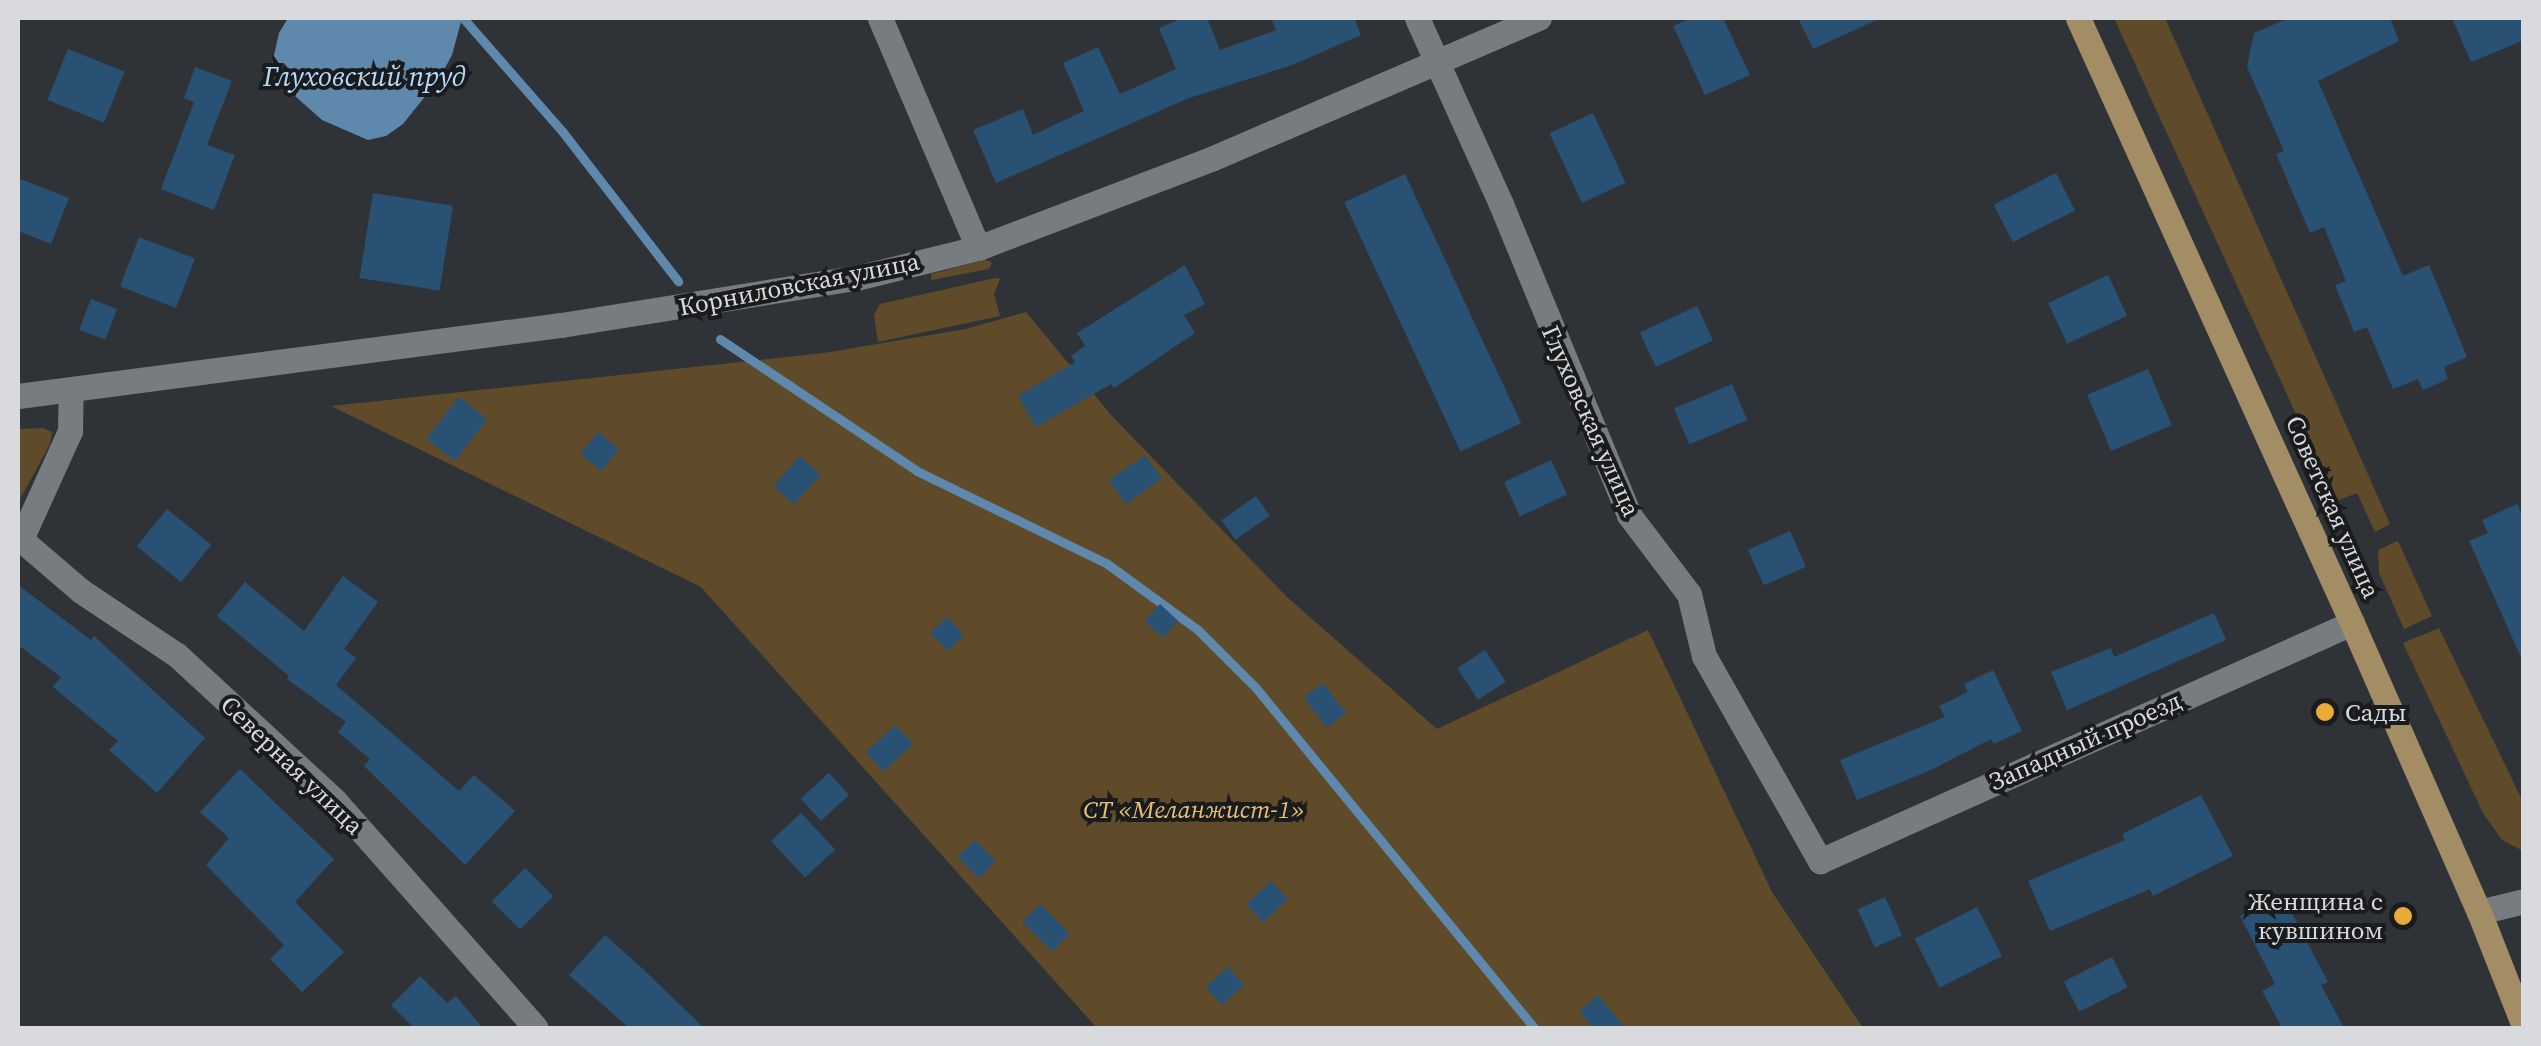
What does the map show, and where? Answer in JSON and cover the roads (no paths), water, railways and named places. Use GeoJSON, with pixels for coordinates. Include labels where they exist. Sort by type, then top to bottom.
{"type":"FeatureCollection","features":[{"type":"Feature","properties":{"kind":"main road","name":"Советская улица"},"geometry":{"type":"LineString","coordinates":[[2078,18],[2352,622],[2479,912],[2524,1026]]}},
{"type":"Feature","properties":{"kind":"street"},"geometry":{"type":"LineString","coordinates":[[880,18],[978,248]]}},
{"type":"Feature","properties":{"kind":"street","name":"Глуховская улица"},"geometry":{"type":"LineString","coordinates":[[1417,18],[1501,204],[1629,515],[1689,594],[1704,656],[1820,861]]}},
{"type":"Feature","properties":{"kind":"street","name":"Корниловская улица"},"geometry":{"type":"LineString","coordinates":[[18,396],[71,392],[633,314],[856,278],[978,248],[1211,160],[1540,18]]}},
{"type":"Feature","properties":{"kind":"street"},"geometry":{"type":"LineString","coordinates":[[19,538],[70,432],[71,392]]}},
{"type":"Feature","properties":{"kind":"street","name":"Северная улица"},"geometry":{"type":"LineString","coordinates":[[19,538],[81,591],[177,655],[335,801],[536,1028]]}},
{"type":"Feature","properties":{"kind":"street","name":"Западный проезд"},"geometry":{"type":"LineString","coordinates":[[1820,861],[2352,622]]}},
{"type":"Feature","properties":{"kind":"street"},"geometry":{"type":"LineString","coordinates":[[2479,912],[2524,901]]}},
{"type":"Feature","properties":{"kind":"water","name":"Глуховский пруд"},"geometry":{"type":"Polygon","coordinates":[[[288,18],[462,18],[452,55],[439,79],[403,124],[386,136],[368,140],[322,120],[286,88],[272,64],[279,33],[288,18]]]}},
{"type":"Feature","properties":{"kind":"waterway"},"geometry":{"type":"LineString","coordinates":[[463,18],[562,131],[678,281]]}},
{"type":"Feature","properties":{"kind":"waterway"},"geometry":{"type":"LineString","coordinates":[[720,339],[917,471],[1106,563],[1197,629],[1256,688],[1534,1028]]}},
{"type":"Feature","properties":{"kind":"place","name":"Сады"},"geometry":{"type":"Point","coordinates":[2325,712]}},
{"type":"Feature","properties":{"kind":"place","name":"Женщина с кувшином"},"geometry":{"type":"Point","coordinates":[2403,916]}},
{"type":"Feature","properties":{"kind":"park label","name":"СТ «Меланжист-1»"},"geometry":{"type":"Point","coordinates":[1194,809]}}]}
